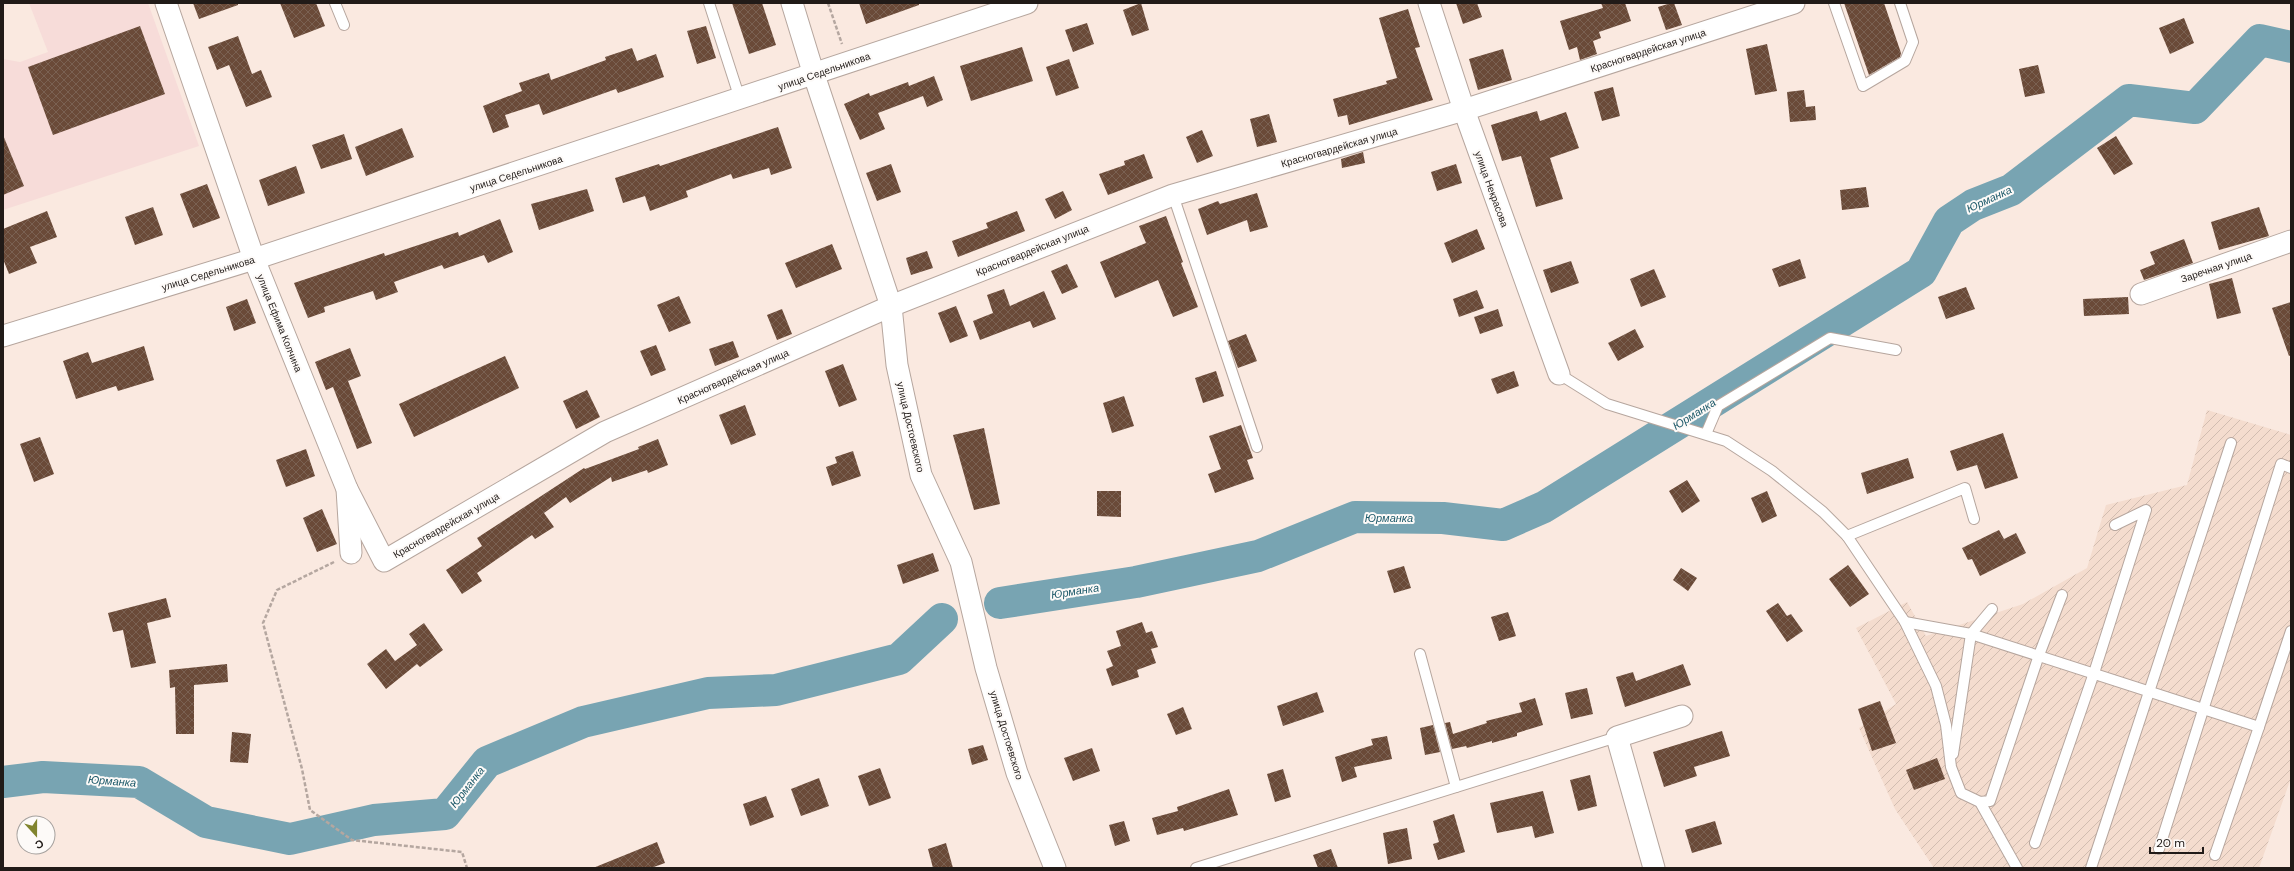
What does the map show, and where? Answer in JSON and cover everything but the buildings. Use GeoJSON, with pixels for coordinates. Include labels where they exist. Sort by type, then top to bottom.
{"type":"FeatureCollection","features":[{"type":"Feature","properties":{"kind":"street","name":"улица Ефима Колчина"},"geometry":{"type":"LineString","coordinates":[[166,3],[254,259],[346,489],[351,553]]}},
{"type":"Feature","properties":{"kind":"street","name":"улица Достоевского"},"geometry":{"type":"LineString","coordinates":[[792,3],[814,75],[891,306],[897,365],[922,475],[961,562],[986,668],[1017,772],[1055,868]]}},
{"type":"Feature","properties":{"kind":"street","name":"улица Седельникова"},"geometry":{"type":"LineString","coordinates":[[3,336],[254,259],[814,75],[1027,3]]}},
{"type":"Feature","properties":{"kind":"street","name":"улица Некрасова"},"geometry":{"type":"LineString","coordinates":[[1429,3],[1464,110],[1559,374]]}},
{"type":"Feature","properties":{"kind":"street","name":"Красногвардейская улица"},"geometry":{"type":"LineString","coordinates":[[346,489],[384,561],[606,432],[891,306],[1173,195],[1464,110],[1794,3]]}},
{"type":"Feature","properties":{"kind":"street","name":"Заречная улица"},"geometry":{"type":"LineString","coordinates":[[2141,294],[2291,241]]}},
{"type":"Feature","properties":{"kind":"street"},"geometry":{"type":"LineString","coordinates":[[1654,868],[1617,737],[1682,716]]}},
{"type":"Feature","properties":{"kind":"lane"},"geometry":{"type":"LineString","coordinates":[[335,3],[344,25]]}},
{"type":"Feature","properties":{"kind":"lane"},"geometry":{"type":"LineString","coordinates":[[709,3],[740,99]]}},
{"type":"Feature","properties":{"kind":"lane"},"geometry":{"type":"LineString","coordinates":[[1834,3],[1863,86],[1905,61],[1913,42],[1900,3]]}},
{"type":"Feature","properties":{"kind":"lane"},"geometry":{"type":"LineString","coordinates":[[1173,195],[1257,448]]}},
{"type":"Feature","properties":{"kind":"lane"},"geometry":{"type":"LineString","coordinates":[[1706,434],[1718,406],[1830,338],[1896,350]]}},
{"type":"Feature","properties":{"kind":"lane"},"geometry":{"type":"LineString","coordinates":[[1559,374],[1607,404],[1726,441],[1772,471],[1823,512],[1847,536],[1905,622],[1936,686],[1946,725],[1952,767],[1961,793],[1980,802],[1990,801],[2039,656],[2062,595]]}},
{"type":"Feature","properties":{"kind":"lane"},"geometry":{"type":"LineString","coordinates":[[2092,868],[2231,443]]}},
{"type":"Feature","properties":{"kind":"lane"},"geometry":{"type":"LineString","coordinates":[[2159,849],[2281,464],[2291,468]]}},
{"type":"Feature","properties":{"kind":"lane"},"geometry":{"type":"LineString","coordinates":[[1847,536],[1965,488],[1974,519]]}},
{"type":"Feature","properties":{"kind":"lane"},"geometry":{"type":"LineString","coordinates":[[2035,843],[2094,672],[2146,510],[2115,525]]}},
{"type":"Feature","properties":{"kind":"lane"},"geometry":{"type":"LineString","coordinates":[[1952,767],[1971,634],[1992,609]]}},
{"type":"Feature","properties":{"kind":"lane"},"geometry":{"type":"LineString","coordinates":[[1905,622],[1971,634],[2094,672],[2259,727]]}},
{"type":"Feature","properties":{"kind":"lane"},"geometry":{"type":"LineString","coordinates":[[2215,855],[2291,630]]}},
{"type":"Feature","properties":{"kind":"lane"},"geometry":{"type":"LineString","coordinates":[[1420,654],[1456,787]]}},
{"type":"Feature","properties":{"kind":"lane"},"geometry":{"type":"LineString","coordinates":[[1196,868],[1617,737]]}},
{"type":"Feature","properties":{"kind":"lane"},"geometry":{"type":"LineString","coordinates":[[1980,802],[2017,868]]}},
{"type":"Feature","properties":{"kind":"path"},"geometry":{"type":"LineString","coordinates":[[828,3],[848,63]]}},
{"type":"Feature","properties":{"kind":"path"},"geometry":{"type":"LineString","coordinates":[[351,553],[277,590],[263,623],[302,769],[310,810],[352,840],[462,852],[467,868]]}},
{"type":"Feature","properties":{"kind":"shaded area"},"geometry":{"type":"Polygon","coordinates":[[[29,3],[148,3],[199,146],[3,210],[3,59],[20,62],[48,52],[29,3]]]}},
{"type":"Feature","properties":{"kind":"shaded area"},"geometry":{"type":"Polygon","coordinates":[[[2207,410],[2291,435],[2291,778],[2259,868],[1934,868],[1895,809],[1859,728],[1896,704],[1856,628],[1907,602],[1926,636],[2023,604],[2087,568],[2106,505],[2187,485],[2207,410]]]}},
{"type":"Feature","properties":{"kind":"waterway","name":"Юрманка"},"geometry":{"type":"LineString","coordinates":[[1000,603],[1136,582],[1258,556],[1355,517],[1443,518],[1503,525],[1544,507],[1921,272],[1949,221],[1973,205],[2011,190],[2129,100],[2195,108],[2260,40],[2291,47]]}},
{"type":"Feature","properties":{"kind":"waterway","name":"Юрманка"},"geometry":{"type":"LineString","coordinates":[[3,782],[43,777],[139,782],[206,822],[290,839],[374,820],[445,814],[487,762],[583,722],[708,693],[776,690],[899,659],[942,619]]}}]}
